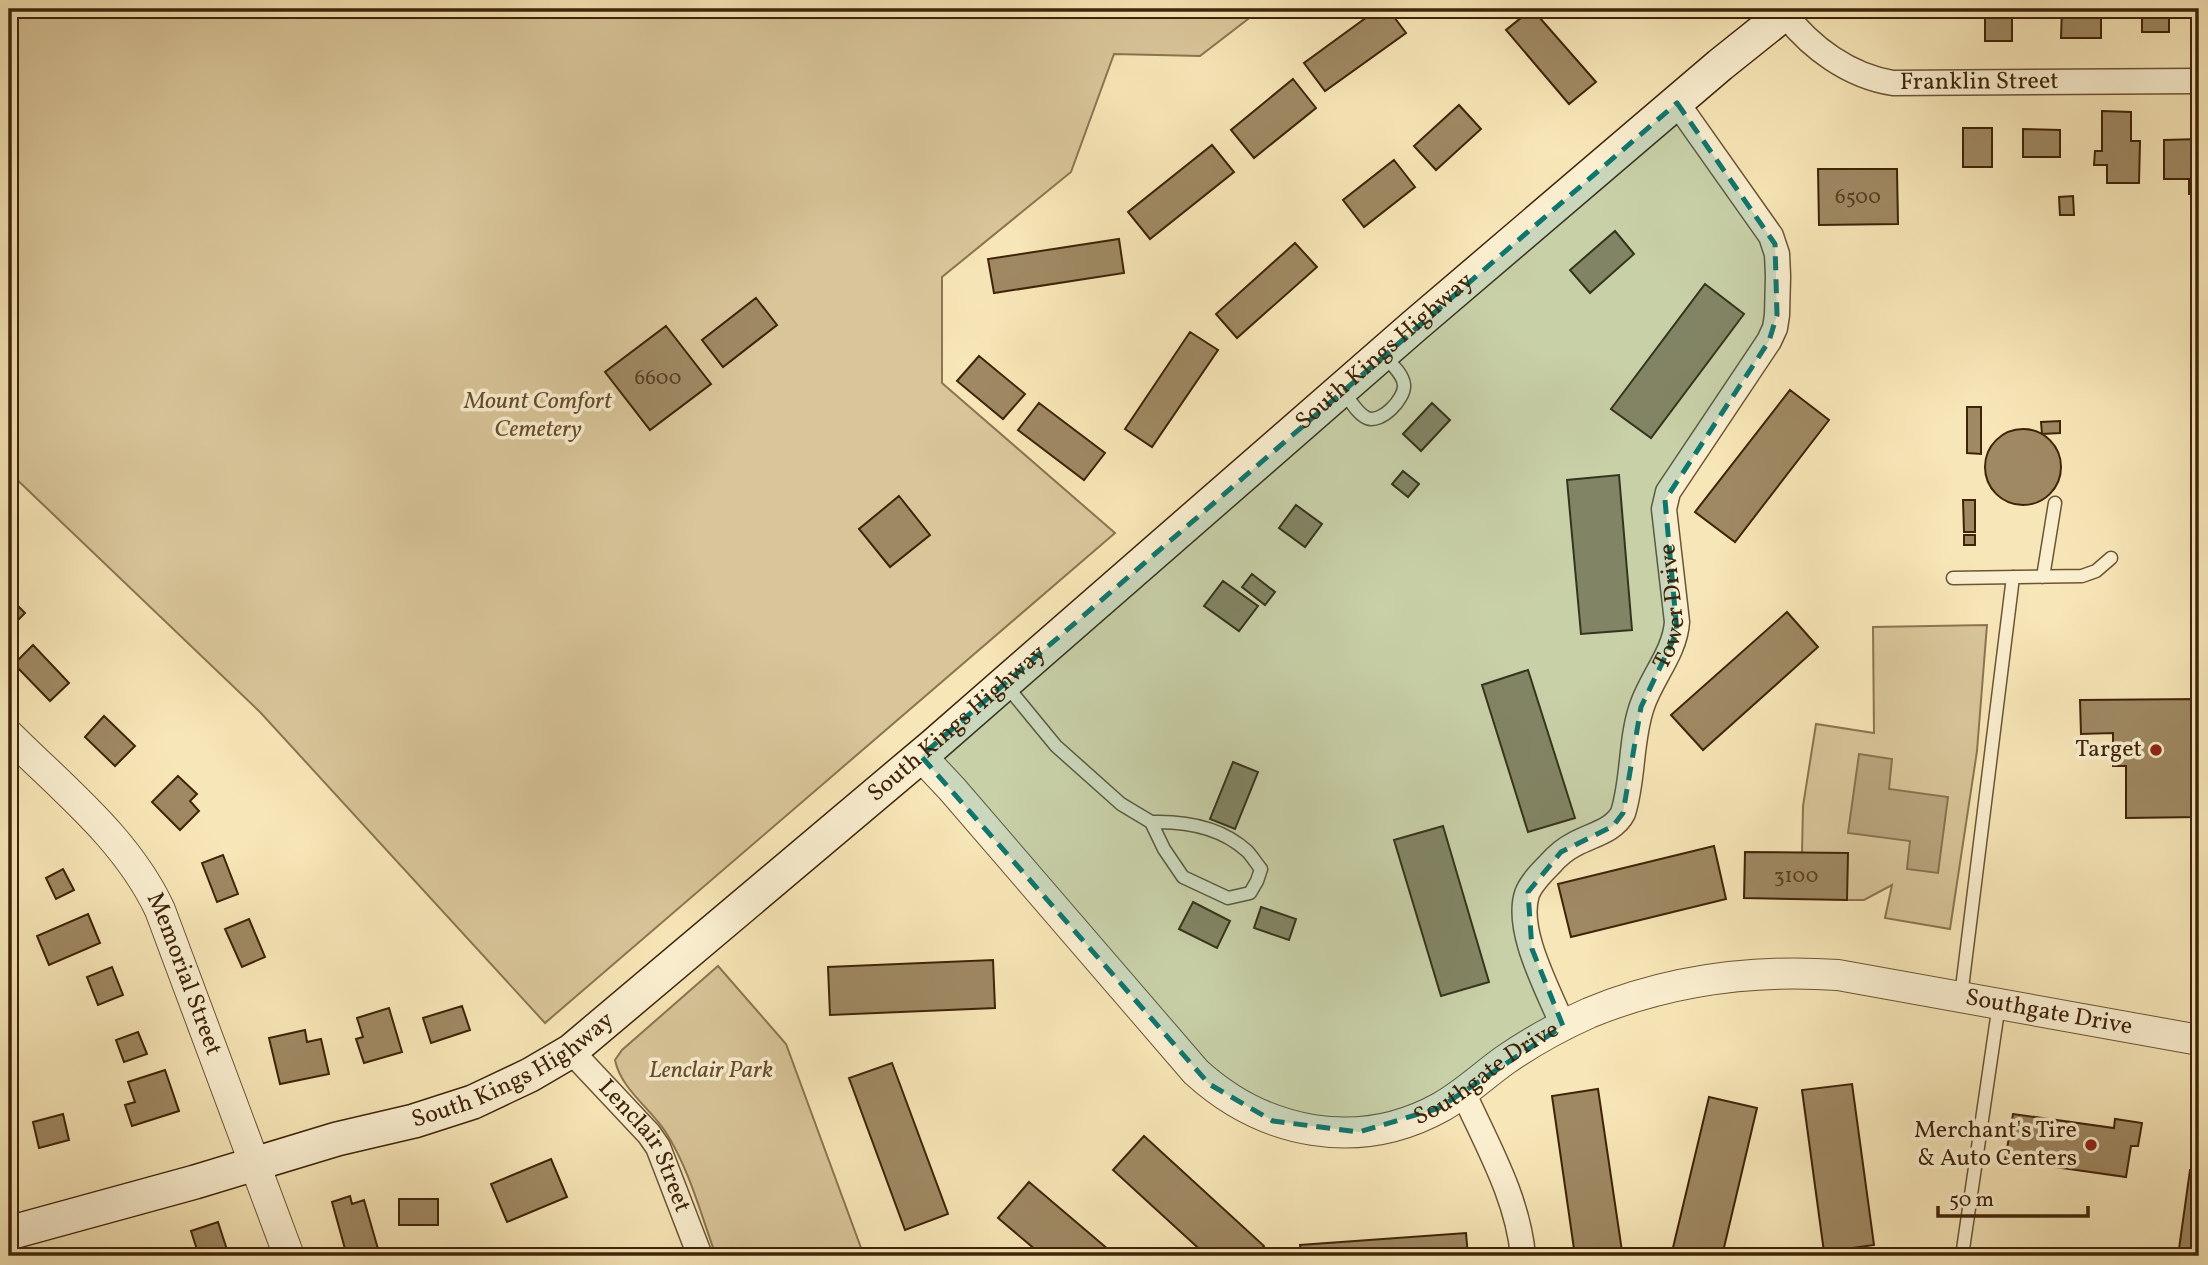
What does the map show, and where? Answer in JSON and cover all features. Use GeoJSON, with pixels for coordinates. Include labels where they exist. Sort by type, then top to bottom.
{"type":"FeatureCollection","features":[{"type":"Feature","properties":{"kind":"main road","name":"South Kings Highway"},"geometry":{"type":"LineString","coordinates":[[9,1233],[195,1182],[337,1139],[414,1121],[473,1102],[530,1075],[571,1051],[921,756],[1382,354],[1787,11]]}},
{"type":"Feature","properties":{"kind":"street","name":"Franklin Street"},"geometry":{"type":"LineString","coordinates":[[1787,11],[1800,34],[1852,71],[1879,81],[2199,81]]}},
{"type":"Feature","properties":{"kind":"street","name":"Tower Drive"},"geometry":{"type":"LineString","coordinates":[[1563,1026],[1532,949],[1525,912],[1528,892],[1544,869],[1561,852],[1613,825],[1623,813],[1633,742],[1642,707],[1677,632],[1665,500],[1765,350],[1775,328],[1777,315],[1775,244],[1677,103]]}},
{"type":"Feature","properties":{"kind":"street","name":"Memorial Street"},"geometry":{"type":"LineString","coordinates":[[9,735],[112,838],[148,884],[289,1256]]}},
{"type":"Feature","properties":{"kind":"street","name":"Southgate Drive"},"geometry":{"type":"LineString","coordinates":[[921,756],[1196,1072],[1247,1110],[1303,1129],[1359,1132],[1415,1119],[1439,1108],[1506,1059],[1587,1014],[1634,996],[1717,977],[1799,972],[1838,975],[2199,1040]]}},
{"type":"Feature","properties":{"kind":"street","name":"Lenclair Street"},"geometry":{"type":"LineString","coordinates":[[571,1051],[658,1147],[701,1256]]}},
{"type":"Feature","properties":{"kind":"street"},"geometry":{"type":"LineString","coordinates":[[1463,1092],[1509,1194],[1521,1234],[1523,1256]]}},
{"type":"Feature","properties":{"kind":"lane"},"geometry":{"type":"LineString","coordinates":[[1342,390],[1363,416],[1371,420],[1380,418],[1398,401],[1404,384],[1402,377],[1382,354]]}},
{"type":"Feature","properties":{"kind":"lane"},"geometry":{"type":"LineString","coordinates":[[2043,577],[2055,503]]}},
{"type":"Feature","properties":{"kind":"lane"},"geometry":{"type":"LineString","coordinates":[[1953,578],[2075,577],[2090,574],[2111,558]]}},
{"type":"Feature","properties":{"kind":"lane"},"geometry":{"type":"LineString","coordinates":[[1961,996],[2013,577]]}},
{"type":"Feature","properties":{"kind":"lane"},"geometry":{"type":"LineString","coordinates":[[1005,683],[1056,746],[1121,804],[1151,821],[1175,821],[1203,827],[1226,837],[1247,851],[1261,869],[1250,893],[1228,898],[1183,877],[1164,849],[1151,821]]}},
{"type":"Feature","properties":{"kind":"lane"},"geometry":{"type":"LineString","coordinates":[[1962,1256],[1999,1003]]}},
{"type":"Feature","properties":{"kind":"highlighted area"},"geometry":{"type":"Polygon","coordinates":[[[1677,103],[1775,244],[1777,315],[1769,341],[1665,500],[1677,632],[1641,707],[1623,813],[1613,826],[1561,852],[1528,892],[1532,949],[1563,1026],[1439,1108],[1359,1132],[1273,1121],[1209,1084],[921,756],[1677,103]]]}},
{"type":"Feature","properties":{"kind":"green space","name":"Mount Comfort Cemetery"},"geometry":{"type":"Polygon","coordinates":[[[9,9],[1261,9],[1200,56],[1114,54],[1071,172],[942,277],[942,383],[1115,533],[545,1023],[260,712],[9,472],[9,210],[13,206],[9,203],[9,9]]]}},
{"type":"Feature","properties":{"kind":"green space"},"geometry":{"type":"Polygon","coordinates":[[[1987,625],[1977,751],[1950,929],[1885,918],[1892,885],[1864,900],[1847,900],[1847,854],[1802,853],[1803,806],[1816,724],[1874,733],[1873,627],[1987,625]]]}},
{"type":"Feature","properties":{"kind":"green space","name":"Lenclair Park"},"geometry":{"type":"Polygon","coordinates":[[[718,966],[786,1044],[864,1256],[716,1256],[688,1176],[673,1145],[659,1122],[623,1080],[615,1060],[622,1050],[718,966]]]}},
{"type":"Feature","properties":{"kind":"shaded area"},"geometry":{"type":"Polygon","coordinates":[[[1859,754],[1892,759],[1889,789],[1948,797],[1938,873],[1907,869],[1910,841],[1848,833],[1859,754]]]}},
{"type":"Feature","properties":{"kind":"building"},"geometry":{"type":"Polygon","coordinates":[[[1378,9],[1388,9],[1406,33],[1325,91],[1304,63],[1378,9]]]}},
{"type":"Feature","properties":{"kind":"building"},"geometry":{"type":"Polygon","coordinates":[[[1532,9],[1596,82],[1569,104],[1506,30],[1532,9]]]}},
{"type":"Feature","properties":{"kind":"building"},"geometry":{"type":"Polygon","coordinates":[[[1985,9],[2012,9],[2012,41],[1985,41],[1985,9]]]}},
{"type":"Feature","properties":{"kind":"building"},"geometry":{"type":"Polygon","coordinates":[[[2062,9],[2101,9],[2101,38],[2061,38],[2062,9]]]}},
{"type":"Feature","properties":{"kind":"building"},"geometry":{"type":"Polygon","coordinates":[[[2142,9],[2169,9],[2169,32],[2142,32],[2142,9]]]}},
{"type":"Feature","properties":{"kind":"building"},"geometry":{"type":"Polygon","coordinates":[[[1293,79],[1316,108],[1254,158],[1231,130],[1293,79]]]}},
{"type":"Feature","properties":{"kind":"building"},"geometry":{"type":"Polygon","coordinates":[[[1459,105],[1481,129],[1436,170],[1414,146],[1459,105]]]}},
{"type":"Feature","properties":{"kind":"building"},"geometry":{"type":"Polygon","coordinates":[[[2102,111],[2131,112],[2131,141],[2140,141],[2139,183],[2107,183],[2107,165],[2094,165],[2095,151],[2102,151],[2102,111]]]}},
{"type":"Feature","properties":{"kind":"building"},"geometry":{"type":"Polygon","coordinates":[[[1963,128],[1992,128],[1992,167],[1963,167],[1963,128]]]}},
{"type":"Feature","properties":{"kind":"building"},"geometry":{"type":"Polygon","coordinates":[[[2023,129],[2060,130],[2060,157],[2023,157],[2023,129]]]}},
{"type":"Feature","properties":{"kind":"building"},"geometry":{"type":"Polygon","coordinates":[[[2199,139],[2199,194],[2189,194],[2189,179],[2164,179],[2164,140],[2199,139]]]}},
{"type":"Feature","properties":{"kind":"building"},"geometry":{"type":"Polygon","coordinates":[[[1212,145],[1234,172],[1150,239],[1128,212],[1212,145]]]}},
{"type":"Feature","properties":{"kind":"building"},"geometry":{"type":"Polygon","coordinates":[[[1394,160],[1415,187],[1364,227],[1343,200],[1394,160]]]}},
{"type":"Feature","properties":{"kind":"building"},"geometry":{"type":"Polygon","coordinates":[[[1818,169],[1897,169],[1898,224],[1819,225],[1818,169]]]}},
{"type":"Feature","properties":{"kind":"building"},"geometry":{"type":"Polygon","coordinates":[[[2073,196],[2074,215],[2060,215],[2059,197],[2073,196]]]}},
{"type":"Feature","properties":{"kind":"building"},"geometry":{"type":"Polygon","coordinates":[[[1615,231],[1634,254],[1590,293],[1570,270],[1615,231]]]}},
{"type":"Feature","properties":{"kind":"building"},"geometry":{"type":"Polygon","coordinates":[[[1119,239],[1124,273],[994,293],[988,259],[1119,239]]]}},
{"type":"Feature","properties":{"kind":"building"},"geometry":{"type":"Polygon","coordinates":[[[1295,243],[1317,267],[1237,338],[1216,314],[1295,243]]]}},
{"type":"Feature","properties":{"kind":"building"},"geometry":{"type":"Polygon","coordinates":[[[1705,284],[1744,314],[1651,438],[1611,409],[1705,284]]]}},
{"type":"Feature","properties":{"kind":"building"},"geometry":{"type":"Polygon","coordinates":[[[756,298],[777,325],[723,367],[702,340],[756,298]]]}},
{"type":"Feature","properties":{"kind":"building"},"geometry":{"type":"Polygon","coordinates":[[[666,326],[711,384],[650,430],[605,372],[666,326]]]}},
{"type":"Feature","properties":{"kind":"building"},"geometry":{"type":"Polygon","coordinates":[[[1190,332],[1218,350],[1152,447],[1125,429],[1190,332]]]}},
{"type":"Feature","properties":{"kind":"building"},"geometry":{"type":"Polygon","coordinates":[[[979,356],[1025,394],[1003,419],[957,381],[979,356]]]}},
{"type":"Feature","properties":{"kind":"building"},"geometry":{"type":"Polygon","coordinates":[[[1790,390],[1829,420],[1735,542],[1695,512],[1790,390]]]}},
{"type":"Feature","properties":{"kind":"building"},"geometry":{"type":"Polygon","coordinates":[[[1039,403],[1105,453],[1084,480],[1018,430],[1039,403]]]}},
{"type":"Feature","properties":{"kind":"building"},"geometry":{"type":"Polygon","coordinates":[[[1432,403],[1450,420],[1421,451],[1403,434],[1432,403]]]}},
{"type":"Feature","properties":{"kind":"building"},"geometry":{"type":"Polygon","coordinates":[[[1967,407],[1981,407],[1981,454],[1967,453],[1967,407]]]}},
{"type":"Feature","properties":{"kind":"building"},"geometry":{"type":"Polygon","coordinates":[[[2060,421],[2060,433],[2042,434],[2041,422],[2060,421]]]}},
{"type":"Feature","properties":{"kind":"building"},"geometry":{"type":"Polygon","coordinates":[[[2023,429],[2037,432],[2050,440],[2058,453],[2061,467],[2058,481],[2050,494],[2037,502],[2023,505],[2009,502],[1996,494],[1988,481],[1985,467],[1988,453],[1996,440],[2009,432],[2023,429]]]}},
{"type":"Feature","properties":{"kind":"building"},"geometry":{"type":"Polygon","coordinates":[[[1403,471],[1419,484],[1408,497],[1392,484],[1403,471]]]}},
{"type":"Feature","properties":{"kind":"building"},"geometry":{"type":"Polygon","coordinates":[[[1619,475],[1632,630],[1581,634],[1567,480],[1619,475]]]}},
{"type":"Feature","properties":{"kind":"building"},"geometry":{"type":"Polygon","coordinates":[[[899,496],[930,535],[890,567],[859,529],[899,496]]]}},
{"type":"Feature","properties":{"kind":"building"},"geometry":{"type":"Polygon","coordinates":[[[1963,500],[1975,500],[1975,532],[1964,532],[1963,500]]]}},
{"type":"Feature","properties":{"kind":"building"},"geometry":{"type":"Polygon","coordinates":[[[1296,505],[1322,524],[1305,547],[1279,528],[1296,505]]]}},
{"type":"Feature","properties":{"kind":"building"},"geometry":{"type":"Polygon","coordinates":[[[1964,535],[1975,535],[1975,545],[1964,545],[1964,535]]]}},
{"type":"Feature","properties":{"kind":"building"},"geometry":{"type":"Polygon","coordinates":[[[1252,574],[1275,592],[1265,605],[1242,587],[1252,574]]]}},
{"type":"Feature","properties":{"kind":"building"},"geometry":{"type":"Polygon","coordinates":[[[1223,581],[1258,606],[1239,631],[1204,606],[1223,581]]]}},
{"type":"Feature","properties":{"kind":"building"},"geometry":{"type":"Polygon","coordinates":[[[9,597],[25,613],[9,629],[9,597]]]}},
{"type":"Feature","properties":{"kind":"building"},"geometry":{"type":"Polygon","coordinates":[[[1787,612],[1818,647],[1703,750],[1671,715],[1787,612]]]}},
{"type":"Feature","properties":{"kind":"building"},"geometry":{"type":"Polygon","coordinates":[[[33,645],[69,683],[50,701],[14,664],[33,645]]]}},
{"type":"Feature","properties":{"kind":"building"},"geometry":{"type":"Polygon","coordinates":[[[1528,670],[1575,818],[1528,832],[1482,685],[1528,670]]]}},
{"type":"Feature","properties":{"kind":"building","name":"Target"},"geometry":{"type":"Polygon","coordinates":[[[2199,699],[2199,817],[2126,818],[2126,766],[2113,766],[2113,733],[2081,734],[2080,700],[2199,699]]]}},
{"type":"Feature","properties":{"kind":"building"},"geometry":{"type":"Polygon","coordinates":[[[104,716],[135,746],[115,766],[85,737],[104,716]]]}},
{"type":"Feature","properties":{"kind":"building"},"geometry":{"type":"Polygon","coordinates":[[[1233,762],[1258,772],[1235,829],[1210,819],[1233,762]]]}},
{"type":"Feature","properties":{"kind":"building"},"geometry":{"type":"Polygon","coordinates":[[[178,776],[197,794],[190,801],[199,811],[180,830],[152,802],[178,776]]]}},
{"type":"Feature","properties":{"kind":"building"},"geometry":{"type":"Polygon","coordinates":[[[1443,826],[1489,982],[1441,996],[1394,840],[1443,826]]]}},
{"type":"Feature","properties":{"kind":"building"},"geometry":{"type":"Polygon","coordinates":[[[1714,846],[1726,899],[1571,937],[1558,884],[1714,846]]]}},
{"type":"Feature","properties":{"kind":"building"},"geometry":{"type":"Polygon","coordinates":[[[1745,852],[1848,853],[1847,900],[1744,898],[1745,852]]]}},
{"type":"Feature","properties":{"kind":"building"},"geometry":{"type":"Polygon","coordinates":[[[223,855],[238,894],[217,902],[202,863],[223,855]]]}},
{"type":"Feature","properties":{"kind":"building"},"geometry":{"type":"Polygon","coordinates":[[[63,869],[74,890],[56,899],[46,878],[63,869]]]}},
{"type":"Feature","properties":{"kind":"building"},"geometry":{"type":"Polygon","coordinates":[[[1193,902],[1230,921],[1217,948],[1179,929],[1193,902]]]}},
{"type":"Feature","properties":{"kind":"building"},"geometry":{"type":"Polygon","coordinates":[[[1261,907],[1296,919],[1289,940],[1254,928],[1261,907]]]}},
{"type":"Feature","properties":{"kind":"building"},"geometry":{"type":"Polygon","coordinates":[[[88,914],[100,943],[49,965],[37,936],[88,914]]]}},
{"type":"Feature","properties":{"kind":"building"},"geometry":{"type":"Polygon","coordinates":[[[249,919],[265,957],[242,967],[225,929],[249,919]]]}},
{"type":"Feature","properties":{"kind":"building"},"geometry":{"type":"Polygon","coordinates":[[[993,960],[995,1008],[830,1015],[828,967],[993,960]]]}},
{"type":"Feature","properties":{"kind":"building"},"geometry":{"type":"Polygon","coordinates":[[[112,967],[123,995],[98,1005],[87,977],[112,967]]]}},
{"type":"Feature","properties":{"kind":"building"},"geometry":{"type":"Polygon","coordinates":[[[462,1006],[470,1030],[431,1043],[423,1018],[462,1006]]]}},
{"type":"Feature","properties":{"kind":"building"},"geometry":{"type":"Polygon","coordinates":[[[389,1008],[402,1052],[364,1063],[356,1039],[363,1037],[357,1018],[389,1008]]]}},
{"type":"Feature","properties":{"kind":"building"},"geometry":{"type":"Polygon","coordinates":[[[305,1030],[307,1042],[321,1039],[329,1074],[280,1084],[269,1038],[305,1030]]]}},
{"type":"Feature","properties":{"kind":"building"},"geometry":{"type":"Polygon","coordinates":[[[138,1032],[147,1054],[124,1062],[116,1040],[138,1032]]]}},
{"type":"Feature","properties":{"kind":"building"},"geometry":{"type":"Polygon","coordinates":[[[892,1063],[948,1214],[905,1230],[849,1078],[892,1063]]]}},
{"type":"Feature","properties":{"kind":"building"},"geometry":{"type":"Polygon","coordinates":[[[165,1070],[179,1111],[132,1126],[125,1105],[135,1102],[128,1082],[165,1070]]]}},
{"type":"Feature","properties":{"kind":"building"},"geometry":{"type":"Polygon","coordinates":[[[1852,1084],[1874,1245],[1824,1252],[1802,1090],[1852,1084]]]}},
{"type":"Feature","properties":{"kind":"building"},"geometry":{"type":"Polygon","coordinates":[[[1598,1089],[1622,1251],[1575,1256],[1552,1096],[1598,1089]]]}},
{"type":"Feature","properties":{"kind":"building"},"geometry":{"type":"Polygon","coordinates":[[[1709,1097],[1757,1108],[1722,1256],[1671,1256],[1709,1097]]]}},
{"type":"Feature","properties":{"kind":"building"},"geometry":{"type":"Polygon","coordinates":[[[63,1114],[69,1140],[39,1148],[33,1122],[63,1114]]]}},
{"type":"Feature","properties":{"kind":"building"},"geometry":{"type":"Polygon","coordinates":[[[2013,1114],[2114,1128],[2115,1119],[2142,1123],[2138,1146],[2131,1146],[2126,1177],[2005,1160],[2013,1114]]]}},
{"type":"Feature","properties":{"kind":"building"},"geometry":{"type":"Polygon","coordinates":[[[1144,1136],[1264,1246],[1255,1256],[1207,1256],[1113,1170],[1144,1136]]]}},
{"type":"Feature","properties":{"kind":"building"},"geometry":{"type":"Polygon","coordinates":[[[551,1159],[567,1197],[507,1222],[491,1184],[551,1159]]]}},
{"type":"Feature","properties":{"kind":"building"},"geometry":{"type":"Polygon","coordinates":[[[2190,1170],[2199,1171],[2199,1256],[2178,1256],[2190,1170]]]}},
{"type":"Feature","properties":{"kind":"building"},"geometry":{"type":"Polygon","coordinates":[[[1029,1182],[1116,1256],[1043,1256],[998,1218],[1029,1182]]]}},
{"type":"Feature","properties":{"kind":"building"},"geometry":{"type":"Polygon","coordinates":[[[350,1196],[352,1204],[364,1200],[380,1256],[347,1256],[332,1202],[350,1196]]]}},
{"type":"Feature","properties":{"kind":"building"},"geometry":{"type":"Polygon","coordinates":[[[399,1199],[438,1199],[438,1225],[399,1225],[399,1199]]]}},
{"type":"Feature","properties":{"kind":"building"},"geometry":{"type":"Polygon","coordinates":[[[218,1222],[229,1256],[199,1256],[191,1231],[218,1222]]]}},
{"type":"Feature","properties":{"kind":"building"},"geometry":{"type":"Polygon","coordinates":[[[1466,1233],[1468,1256],[1301,1256],[1300,1245],[1466,1233]]]}},
{"type":"Feature","properties":{"kind":"place","name":"Target"},"geometry":{"type":"Point","coordinates":[2156,750]}},
{"type":"Feature","properties":{"kind":"place","name":"Merchant's Tire & Auto Centers"},"geometry":{"type":"Point","coordinates":[2091,1145]}}]}
